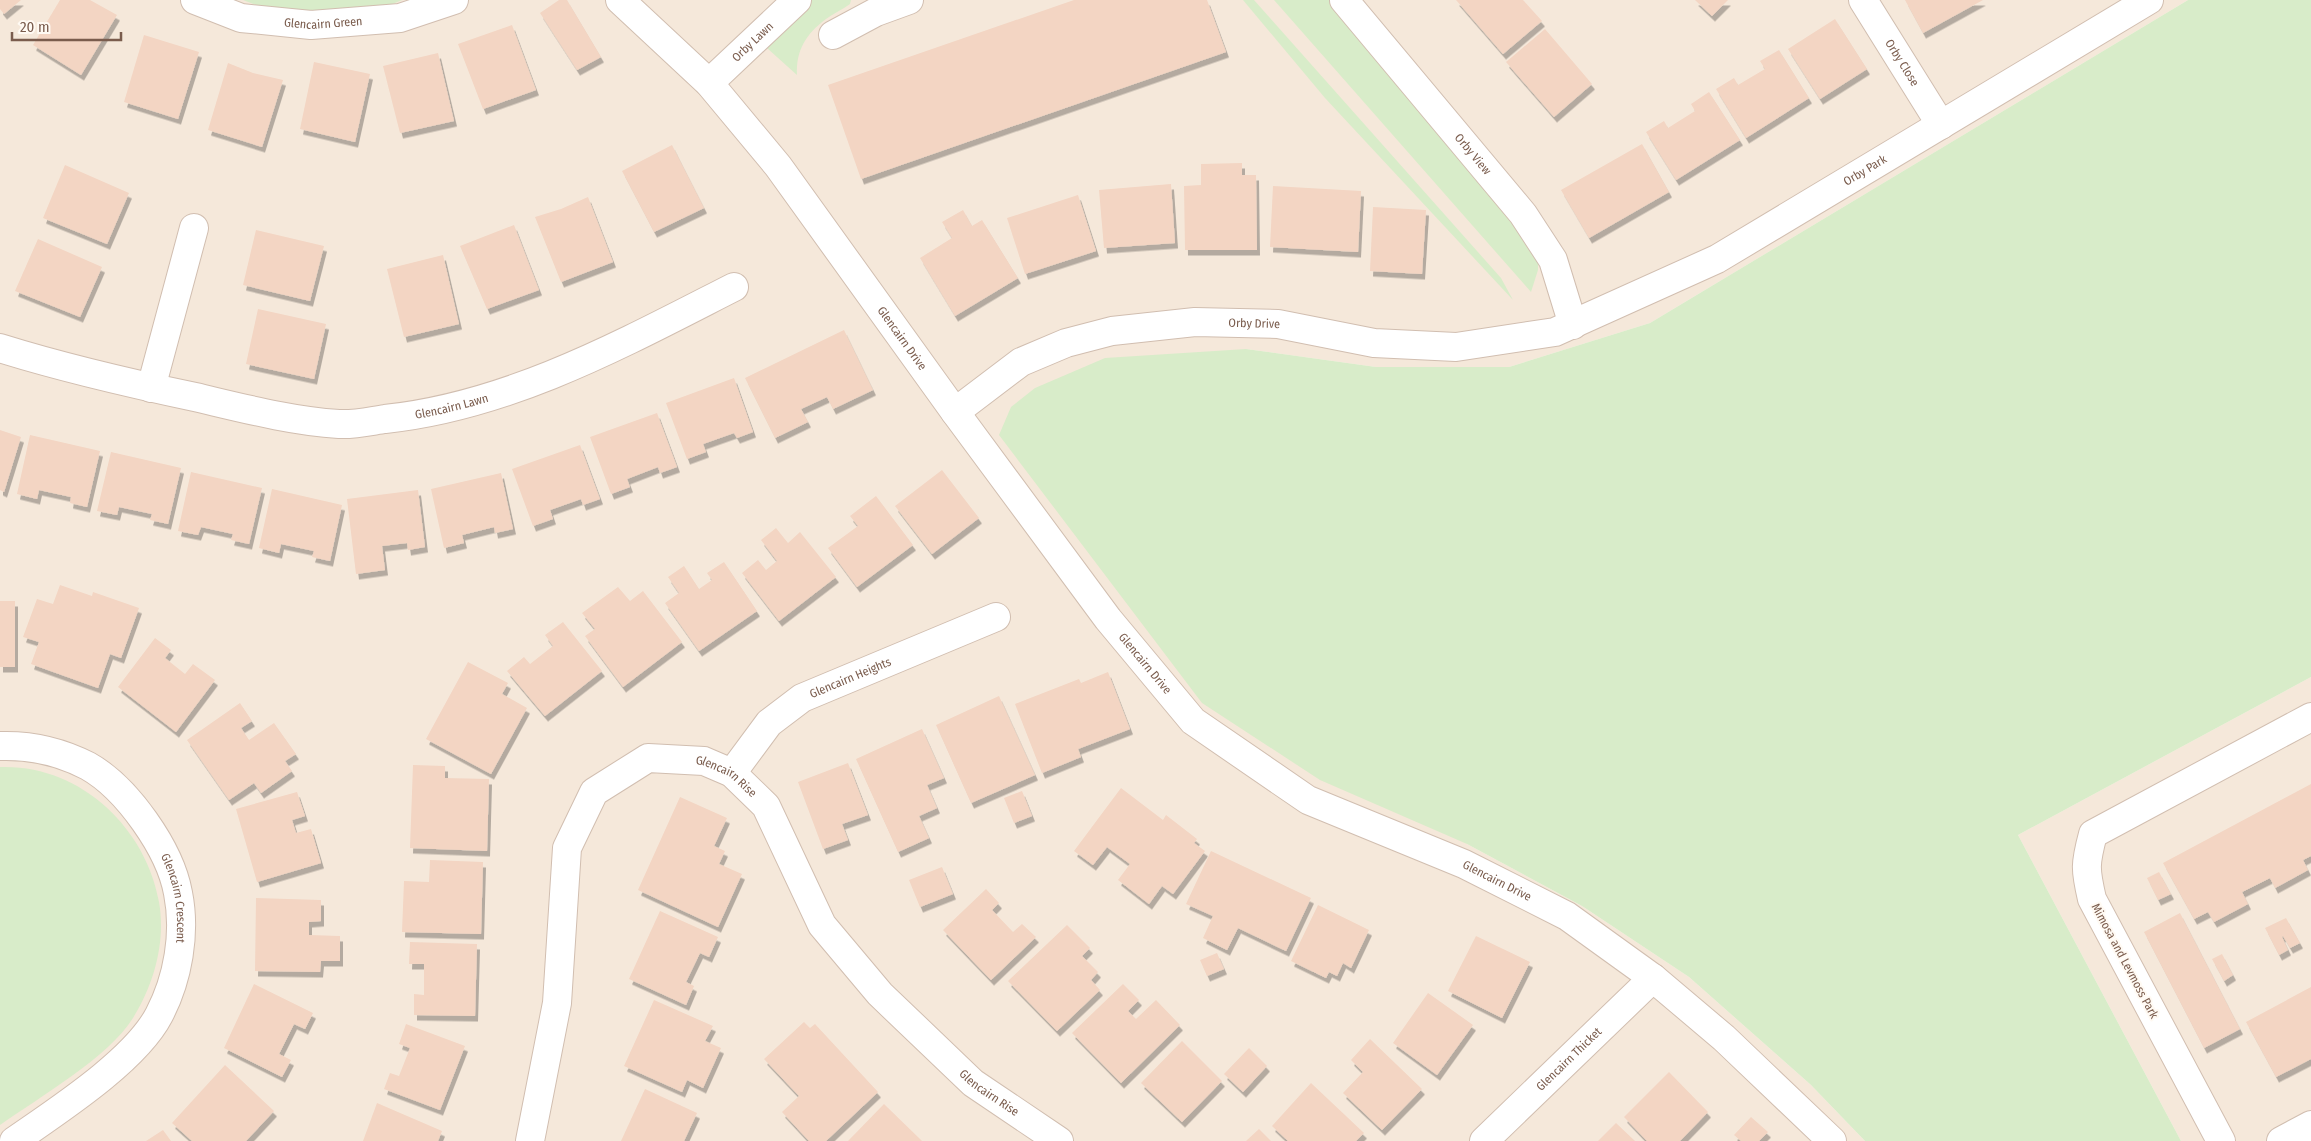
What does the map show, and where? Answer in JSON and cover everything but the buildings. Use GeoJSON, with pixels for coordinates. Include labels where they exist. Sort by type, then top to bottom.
{"type":"FeatureCollection","features":[{"type":"Feature","properties":{"kind":"street","name":"Glencairn Green"},"geometry":{"type":"LineString","coordinates":[[194,0],[241,18],[311,25],[400,18],[454,0]]}},
{"type":"Feature","properties":{"kind":"street","name":"Glencairn Drive"},"geometry":{"type":"LineString","coordinates":[[620,0],[709,83],[778,166],[955,412],[1108,619],[1193,720],[1308,800],[1464,864],[1567,916],[1653,978],[1724,1038],[1832,1141]]}},
{"type":"Feature","properties":{"kind":"street","name":"Orby Lawn"},"geometry":{"type":"LineString","coordinates":[[709,83],[797,0]]}},
{"type":"Feature","properties":{"kind":"street"},"geometry":{"type":"LineString","coordinates":[[833,35],[873,6],[909,0]]}},
{"type":"Feature","properties":{"kind":"street","name":"Orby View"},"geometry":{"type":"LineString","coordinates":[[1344,0],[1524,214],[1554,260],[1573,325]]}},
{"type":"Feature","properties":{"kind":"street","name":"Orby Close"},"geometry":{"type":"LineString","coordinates":[[1863,0],[1941,125]]}},
{"type":"Feature","properties":{"kind":"street","name":"Orby Park"},"geometry":{"type":"LineString","coordinates":[[1573,325],[1717,259],[2149,0]]}},
{"type":"Feature","properties":{"kind":"street"},"geometry":{"type":"LineString","coordinates":[[151,388],[194,228]]}},
{"type":"Feature","properties":{"kind":"street","name":"Glencairn Lawn"},"geometry":{"type":"LineString","coordinates":[[0,348],[58,366],[151,388],[260,412],[341,424],[419,416],[480,401],[536,380],[632,339],[734,287]]}},
{"type":"Feature","properties":{"kind":"street","name":"Orby Drive"},"geometry":{"type":"LineString","coordinates":[[955,412],[1021,362],[1066,343],[1112,331],[1195,322],[1278,324],[1374,343],[1456,347],[1555,332],[1573,325]]}},
{"type":"Feature","properties":{"kind":"street","name":"Glencairn Heights"},"geometry":{"type":"LineString","coordinates":[[732,773],[769,723],[802,698],[996,617]]}},
{"type":"Feature","properties":{"kind":"street","name":"Mimosa and Levmoss Park"},"geometry":{"type":"LineString","coordinates":[[2220,1141],[2092,899],[2085,869],[2088,852],[2094,834],[2311,717]]}},
{"type":"Feature","properties":{"kind":"street","name":"Glencairn Crescent"},"geometry":{"type":"LineString","coordinates":[[0,746],[32,747],[51,752],[88,766],[111,783],[155,836],[178,892],[181,921],[178,957],[172,988],[158,1017],[138,1043],[115,1066],[21,1139]]}},
{"type":"Feature","properties":{"kind":"street","name":"Glencairn Rise"},"geometry":{"type":"LineString","coordinates":[[530,1141],[557,1003],[567,848],[594,792],[648,758],[704,760],[732,773],[766,806],[822,925],[880,994],[973,1083],[1059,1141]]}},
{"type":"Feature","properties":{"kind":"street","name":"Glencairn Thicket"},"geometry":{"type":"LineString","coordinates":[[1484,1141],[1653,978]]}},
{"type":"Feature","properties":{"kind":"street"},"geometry":{"type":"LineString","coordinates":[[2281,1141],[2311,1125]]}},
{"type":"Feature","properties":{"kind":"shaded area"},"geometry":{"type":"Polygon","coordinates":[[[0,0],[2188,0],[1650,323],[1509,367],[1376,367],[1246,349],[1467,844],[1582,906],[1689,977],[1811,1085],[1865,1141],[0,1141],[0,0]]]}},
{"type":"Feature","properties":{"kind":"shaded area"},"geometry":{"type":"Polygon","coordinates":[[[2311,677],[2311,1141],[2181,1141],[2018,835],[2311,677]]]}},
{"type":"Feature","properties":{"kind":"green space"},"geometry":{"type":"Polygon","coordinates":[[[243,0],[402,0],[390,5],[276,13],[243,0]]]}},
{"type":"Feature","properties":{"kind":"green space"},"geometry":{"type":"Polygon","coordinates":[[[810,0],[851,0],[850,4],[826,19],[808,37],[800,50],[797,75],[767,48],[810,0]]]}},
{"type":"Feature","properties":{"kind":"green space"},"geometry":{"type":"Polygon","coordinates":[[[1243,0],[1254,0],[1501,278],[1513,300],[1325,98],[1243,0]]]}},
{"type":"Feature","properties":{"kind":"green space"},"geometry":{"type":"Polygon","coordinates":[[[1274,0],[1329,0],[1497,195],[1538,259],[1538,270],[1531,292],[1274,0]]]}},
{"type":"Feature","properties":{"kind":"green space"},"geometry":{"type":"Polygon","coordinates":[[[2188,0],[2311,0],[2311,677],[2018,835],[2181,1141],[1865,1141],[1811,1085],[1689,977],[1582,906],[1467,844],[1320,780],[1202,703],[999,435],[1011,407],[1035,388],[1105,358],[1246,349],[1376,367],[1509,367],[1650,323],[2188,0]]]}},
{"type":"Feature","properties":{"kind":"green space"},"geometry":{"type":"Polygon","coordinates":[[[0,767],[29,769],[56,776],[82,789],[104,805],[124,826],[140,849],[152,875],[159,902],[161,932],[156,962],[147,991],[133,1018],[122,1033],[72,1076],[0,1125],[0,767]]]}}]}
